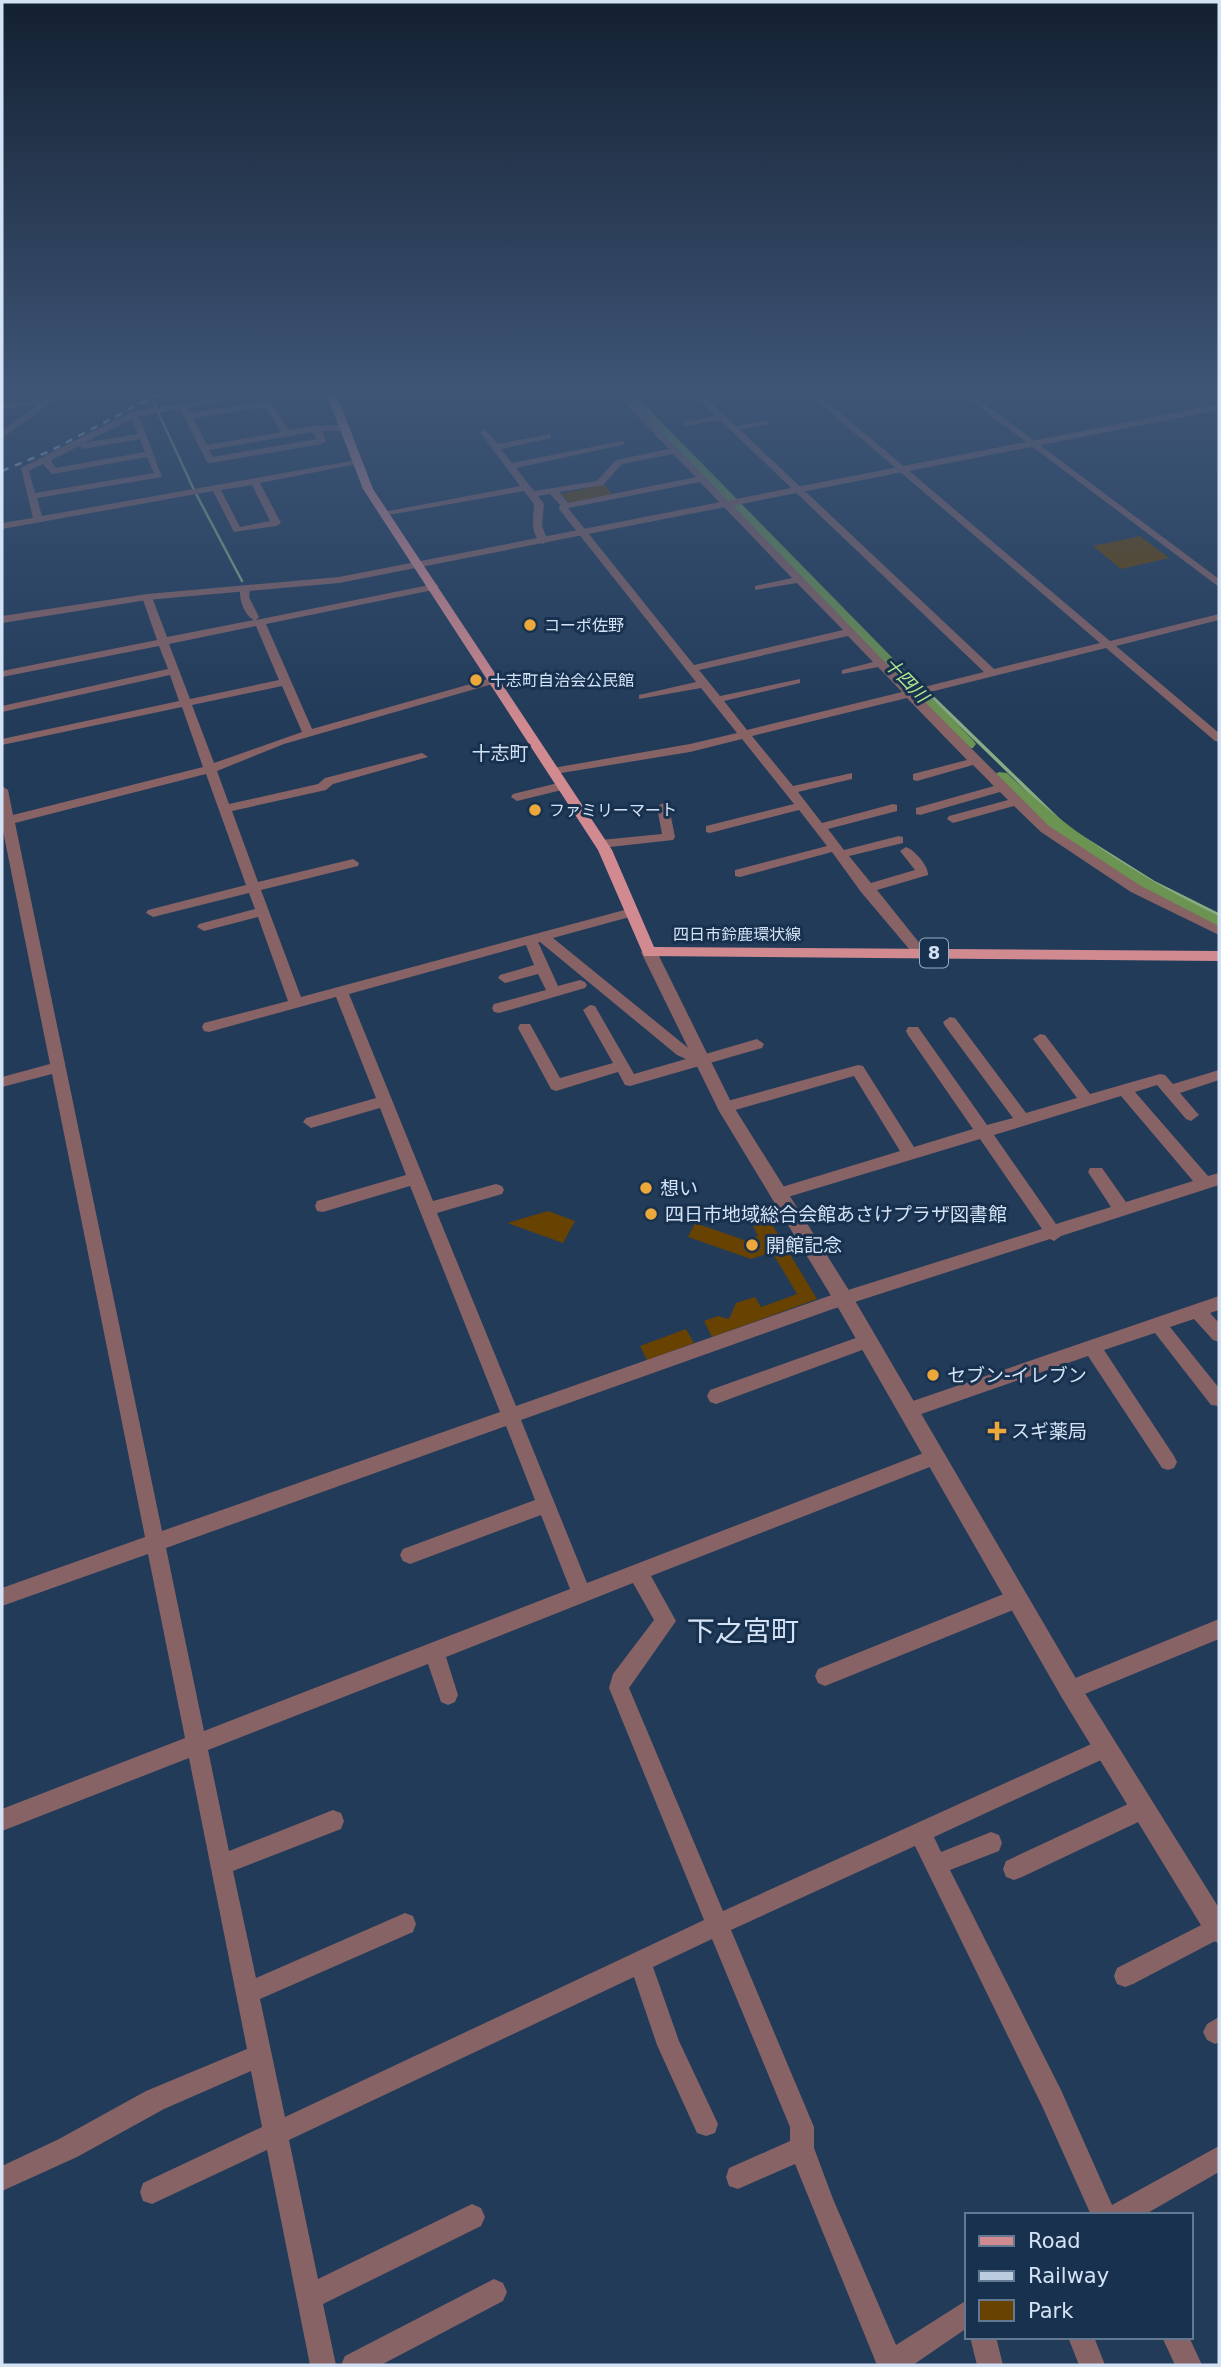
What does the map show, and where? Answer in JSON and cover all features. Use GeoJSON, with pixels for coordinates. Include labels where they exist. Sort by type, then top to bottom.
{"type":"FeatureCollection","features":[{"type":"Feature","properties":{"kind":"main road","name":"四日市鈴鹿環状線"},"geometry":{"type":"LineString","coordinates":[[378,503],[601,844],[649,953],[1219,956]]}},
{"type":"Feature","properties":{"kind":"street"},"geometry":{"type":"LineString","coordinates":[[34,503],[38,520]]}},
{"type":"Feature","properties":{"kind":"street"},"geometry":{"type":"LineString","coordinates":[[2,526],[135,503]]}},
{"type":"Feature","properties":{"kind":"street"},"geometry":{"type":"LineString","coordinates":[[223,503],[237,530],[276,523],[266,503]]}},
{"type":"Feature","properties":{"kind":"street"},"geometry":{"type":"LineString","coordinates":[[383,513],[447,503]]}},
{"type":"Feature","properties":{"kind":"street"},"geometry":{"type":"LineString","coordinates":[[540,503],[537,526],[543,541]]}},
{"type":"Feature","properties":{"kind":"street"},"geometry":{"type":"LineString","coordinates":[[579,503],[562,507],[920,953]]}},
{"type":"Feature","properties":{"kind":"street"},"geometry":{"type":"LineString","coordinates":[[814,503],[992,673]]}},
{"type":"Feature","properties":{"kind":"street"},"geometry":{"type":"LineString","coordinates":[[942,503],[1219,739]]}},
{"type":"Feature","properties":{"kind":"street"},"geometry":{"type":"LineString","coordinates":[[1113,503],[1219,584]]}},
{"type":"Feature","properties":{"kind":"street"},"geometry":{"type":"LineString","coordinates":[[2,620],[147,597],[330,581],[726,504],[880,663],[913,693],[975,761],[1045,829],[1090,861],[1164,905],[1219,931]]}},
{"type":"Feature","properties":{"kind":"street"},"geometry":{"type":"LineString","coordinates":[[759,587],[799,579]]}},
{"type":"Feature","properties":{"kind":"street"},"geometry":{"type":"LineString","coordinates":[[2,674],[164,642],[257,620],[434,587]]}},
{"type":"Feature","properties":{"kind":"street"},"geometry":{"type":"LineString","coordinates":[[245,589],[244,597],[308,733]]}},
{"type":"Feature","properties":{"kind":"street"},"geometry":{"type":"LineString","coordinates":[[147,597],[296,1003]]}},
{"type":"Feature","properties":{"kind":"street"},"geometry":{"type":"LineString","coordinates":[[553,772],[657,755],[1219,617]]}},
{"type":"Feature","properties":{"kind":"street"},"geometry":{"type":"LineString","coordinates":[[690,669],[850,632]]}},
{"type":"Feature","properties":{"kind":"street"},"geometry":{"type":"LineString","coordinates":[[846,672],[880,663]]}},
{"type":"Feature","properties":{"kind":"street"},"geometry":{"type":"LineString","coordinates":[[2,709],[175,671]]}},
{"type":"Feature","properties":{"kind":"street"},"geometry":{"type":"LineString","coordinates":[[2,742],[285,681]]}},
{"type":"Feature","properties":{"kind":"street"},"geometry":{"type":"LineString","coordinates":[[5,821],[210,769],[308,733],[492,681]]}},
{"type":"Feature","properties":{"kind":"street"},"geometry":{"type":"LineString","coordinates":[[716,700],[796,681]]}},
{"type":"Feature","properties":{"kind":"street"},"geometry":{"type":"LineString","coordinates":[[643,698],[702,684]]}},
{"type":"Feature","properties":{"kind":"street"},"geometry":{"type":"LineString","coordinates":[[225,809],[322,787],[329,781],[422,757]]}},
{"type":"Feature","properties":{"kind":"street"},"geometry":{"type":"LineString","coordinates":[[918,777],[975,761]]}},
{"type":"Feature","properties":{"kind":"street"},"geometry":{"type":"LineString","coordinates":[[788,791],[848,776]]}},
{"type":"Feature","properties":{"kind":"street"},"geometry":{"type":"LineString","coordinates":[[517,797],[562,786]]}},
{"type":"Feature","properties":{"kind":"street"},"geometry":{"type":"LineString","coordinates":[[920,811],[1002,788]]}},
{"type":"Feature","properties":{"kind":"street"},"geometry":{"type":"LineString","coordinates":[[2,790],[5,821],[156,1543],[323,2365]]}},
{"type":"Feature","properties":{"kind":"street"},"geometry":{"type":"LineString","coordinates":[[953,819],[1016,802]]}},
{"type":"Feature","properties":{"kind":"street"},"geometry":{"type":"LineString","coordinates":[[710,829],[801,806]]}},
{"type":"Feature","properties":{"kind":"street"},"geometry":{"type":"LineString","coordinates":[[601,844],[669,837],[663,807]]}},
{"type":"Feature","properties":{"kind":"street"},"geometry":{"type":"LineString","coordinates":[[818,828],[893,808]]}},
{"type":"Feature","properties":{"kind":"street"},"geometry":{"type":"LineString","coordinates":[[740,873],[837,851],[902,845],[923,872],[866,888]]}},
{"type":"Feature","properties":{"kind":"street"},"geometry":{"type":"LineString","coordinates":[[153,913],[353,863]]}},
{"type":"Feature","properties":{"kind":"street"},"geometry":{"type":"LineString","coordinates":[[204,927],[262,911]]}},
{"type":"Feature","properties":{"kind":"street"},"geometry":{"type":"LineString","coordinates":[[209,1027],[632,912]]}},
{"type":"Feature","properties":{"kind":"street"},"geometry":{"type":"LineString","coordinates":[[536,938],[541,968],[554,993]]}},
{"type":"Feature","properties":{"kind":"street"},"geometry":{"type":"LineString","coordinates":[[536,938],[682,1051],[700,1060]]}},
{"type":"Feature","properties":{"kind":"street"},"geometry":{"type":"LineString","coordinates":[[649,953],[725,1107],[843,1298],[1070,1690],[1218,1929],[1125,1976]]}},
{"type":"Feature","properties":{"kind":"street"},"geometry":{"type":"LineString","coordinates":[[505,978],[541,968]]}},
{"type":"Feature","properties":{"kind":"street"},"geometry":{"type":"LineString","coordinates":[[499,1008],[580,985]]}},
{"type":"Feature","properties":{"kind":"street"},"geometry":{"type":"LineString","coordinates":[[341,992],[582,1595]]}},
{"type":"Feature","properties":{"kind":"street"},"geometry":{"type":"LineString","coordinates":[[590,1010],[630,1081],[757,1044]]}},
{"type":"Feature","properties":{"kind":"street"},"geometry":{"type":"LineString","coordinates":[[950,1023],[1023,1120]]}},
{"type":"Feature","properties":{"kind":"street"},"geometry":{"type":"LineString","coordinates":[[525,1028],[556,1085],[621,1066]]}},
{"type":"Feature","properties":{"kind":"street"},"geometry":{"type":"LineString","coordinates":[[913,1031],[1054,1234]]}},
{"type":"Feature","properties":{"kind":"street"},"geometry":{"type":"LineString","coordinates":[[1040,1039],[1087,1101]]}},
{"type":"Feature","properties":{"kind":"street"},"geometry":{"type":"LineString","coordinates":[[2,1082],[58,1068]]}},
{"type":"Feature","properties":{"kind":"street"},"geometry":{"type":"LineString","coordinates":[[725,1107],[858,1070],[911,1155]]}},
{"type":"Feature","properties":{"kind":"street"},"geometry":{"type":"LineString","coordinates":[[1171,1090],[1219,1075]]}},
{"type":"Feature","properties":{"kind":"street"},"geometry":{"type":"LineString","coordinates":[[778,1194],[1160,1079],[1191,1115]]}},
{"type":"Feature","properties":{"kind":"street"},"geometry":{"type":"LineString","coordinates":[[2,1597],[843,1298],[1054,1234],[1212,1181],[1124,1089]]}},
{"type":"Feature","properties":{"kind":"street"},"geometry":{"type":"LineString","coordinates":[[311,1122],[383,1102]]}},
{"type":"Feature","properties":{"kind":"street"},"geometry":{"type":"LineString","coordinates":[[1096,1172],[1123,1211]]}},
{"type":"Feature","properties":{"kind":"street"},"geometry":{"type":"LineString","coordinates":[[323,1206],[415,1178]]}},
{"type":"Feature","properties":{"kind":"street"},"geometry":{"type":"LineString","coordinates":[[428,1209],[496,1190]]}},
{"type":"Feature","properties":{"kind":"street"},"geometry":{"type":"LineString","coordinates":[[907,1411],[1219,1303]]}},
{"type":"Feature","properties":{"kind":"street"},"geometry":{"type":"LineString","coordinates":[[1197,1310],[1219,1335]]}},
{"type":"Feature","properties":{"kind":"street"},"geometry":{"type":"LineString","coordinates":[[1158,1324],[1217,1399]]}},
{"type":"Feature","properties":{"kind":"street"},"geometry":{"type":"LineString","coordinates":[[716,1396],[867,1342]]}},
{"type":"Feature","properties":{"kind":"street"},"geometry":{"type":"LineString","coordinates":[[1092,1347],[1168,1462]]}},
{"type":"Feature","properties":{"kind":"street"},"geometry":{"type":"LineString","coordinates":[[2,1820],[934,1457]]}},
{"type":"Feature","properties":{"kind":"street"},"geometry":{"type":"LineString","coordinates":[[410,1555],[546,1504]]}},
{"type":"Feature","properties":{"kind":"street"},"geometry":{"type":"LineString","coordinates":[[637,1571],[666,1621],[620,1681],[619,1688],[720,1924],[802,2127],[802,2148],[890,2365],[965,2314]]}},
{"type":"Feature","properties":{"kind":"street"},"geometry":{"type":"LineString","coordinates":[[825,1676],[1016,1599]]}},
{"type":"Feature","properties":{"kind":"street"},"geometry":{"type":"LineString","coordinates":[[1070,1690],[1219,1629]]}},
{"type":"Feature","properties":{"kind":"street"},"geometry":{"type":"LineString","coordinates":[[435,1652],[448,1695]]}},
{"type":"Feature","properties":{"kind":"street"},"geometry":{"type":"LineString","coordinates":[[152,2192],[720,1924],[1105,1748]]}},
{"type":"Feature","properties":{"kind":"street"},"geometry":{"type":"LineString","coordinates":[[1014,1869],[1143,1808]]}},
{"type":"Feature","properties":{"kind":"street"},"geometry":{"type":"LineString","coordinates":[[222,1865],[333,1821]]}},
{"type":"Feature","properties":{"kind":"street"},"geometry":{"type":"LineString","coordinates":[[920,1833],[1052,2099],[1103,2213]]}},
{"type":"Feature","properties":{"kind":"street"},"geometry":{"type":"LineString","coordinates":[[936,1865],[991,1843]]}},
{"type":"Feature","properties":{"kind":"street"},"geometry":{"type":"LineString","coordinates":[[248,1993],[405,1924]]}},
{"type":"Feature","properties":{"kind":"street"},"geometry":{"type":"LineString","coordinates":[[640,1962],[669,2045],[706,2124]]}},
{"type":"Feature","properties":{"kind":"street"},"geometry":{"type":"LineString","coordinates":[[2,2179],[68,2148],[155,2100],[260,2055]]}},
{"type":"Feature","properties":{"kind":"street"},"geometry":{"type":"LineString","coordinates":[[738,2178],[802,2148]]}},
{"type":"Feature","properties":{"kind":"street"},"geometry":{"type":"LineString","coordinates":[[1123,2213],[1219,2158]]}},
{"type":"Feature","properties":{"kind":"street"},"geometry":{"type":"LineString","coordinates":[[309,2297],[472,2217]]}},
{"type":"Feature","properties":{"kind":"street"},"geometry":{"type":"LineString","coordinates":[[354,2365],[494,2292]]}},
{"type":"Feature","properties":{"kind":"street"},"geometry":{"type":"LineString","coordinates":[[984,2339],[990,2365]]}},
{"type":"Feature","properties":{"kind":"street"},"geometry":{"type":"LineString","coordinates":[[1082,2339],[1093,2365]]}},
{"type":"Feature","properties":{"kind":"street"},"geometry":{"type":"LineString","coordinates":[[1176,2339],[1189,2365]]}},
{"type":"Feature","properties":{"kind":"green space"},"geometry":{"type":"Polygon","coordinates":[[[1140,536],[1169,558],[1121,569],[1093,546],[1140,536]]]}},
{"type":"Feature","properties":{"kind":"green space"},"geometry":{"type":"Polygon","coordinates":[[[548,1211],[575,1221],[563,1243],[507,1223],[548,1211]]]}},
{"type":"Feature","properties":{"kind":"green space"},"geometry":{"type":"Polygon","coordinates":[[[770,1221],[817,1299],[712,1337],[704,1321],[718,1316],[729,1319],[736,1303],[755,1297],[761,1307],[797,1294],[772,1252],[751,1259],[688,1237],[695,1223],[744,1240],[758,1236],[753,1226],[770,1221]]]}},
{"type":"Feature","properties":{"kind":"green space"},"geometry":{"type":"Polygon","coordinates":[[[686,1329],[694,1343],[647,1360],[640,1346],[686,1329]]]}},
{"type":"Feature","properties":{"kind":"waterway"},"geometry":{"type":"LineString","coordinates":[[201,503],[242,581]]}},
{"type":"Feature","properties":{"kind":"waterway","name":"十四川"},"geometry":{"type":"LineString","coordinates":[[732,503],[966,744]]}},
{"type":"Feature","properties":{"kind":"waterway"},"geometry":{"type":"LineString","coordinates":[[927,692],[1067,828],[1153,882],[1219,915]]}},
{"type":"Feature","properties":{"kind":"waterway","name":"十四川"},"geometry":{"type":"LineString","coordinates":[[999,778],[1048,822],[1102,861],[1160,896],[1219,926]]}},
{"type":"Feature","properties":{"kind":"place","name":"コーポ佐野"},"geometry":{"type":"Point","coordinates":[530,625]}},
{"type":"Feature","properties":{"kind":"place","name":"十志町自治会公民館"},"geometry":{"type":"Point","coordinates":[476,680]}},
{"type":"Feature","properties":{"kind":"place","name":"ファミリーマート"},"geometry":{"type":"Point","coordinates":[535,810]}},
{"type":"Feature","properties":{"kind":"place","name":"想い"},"geometry":{"type":"Point","coordinates":[646,1188]}},
{"type":"Feature","properties":{"kind":"place","name":"四日市地域総合会館あさけプラザ図書館"},"geometry":{"type":"Point","coordinates":[651,1214]}},
{"type":"Feature","properties":{"kind":"place","name":"開館記念"},"geometry":{"type":"Point","coordinates":[752,1245]}},
{"type":"Feature","properties":{"kind":"place","name":"セブン-イレブン"},"geometry":{"type":"Point","coordinates":[933,1375]}},
{"type":"Feature","properties":{"kind":"place","name":"スギ薬局"},"geometry":{"type":"Point","coordinates":[997,1431]}},
{"type":"Feature","properties":{"kind":"district","name":"十志町"},"geometry":{"type":"Point","coordinates":[500,753]}},
{"type":"Feature","properties":{"kind":"district","name":"下之宮町"},"geometry":{"type":"Point","coordinates":[743,1631]}}]}
